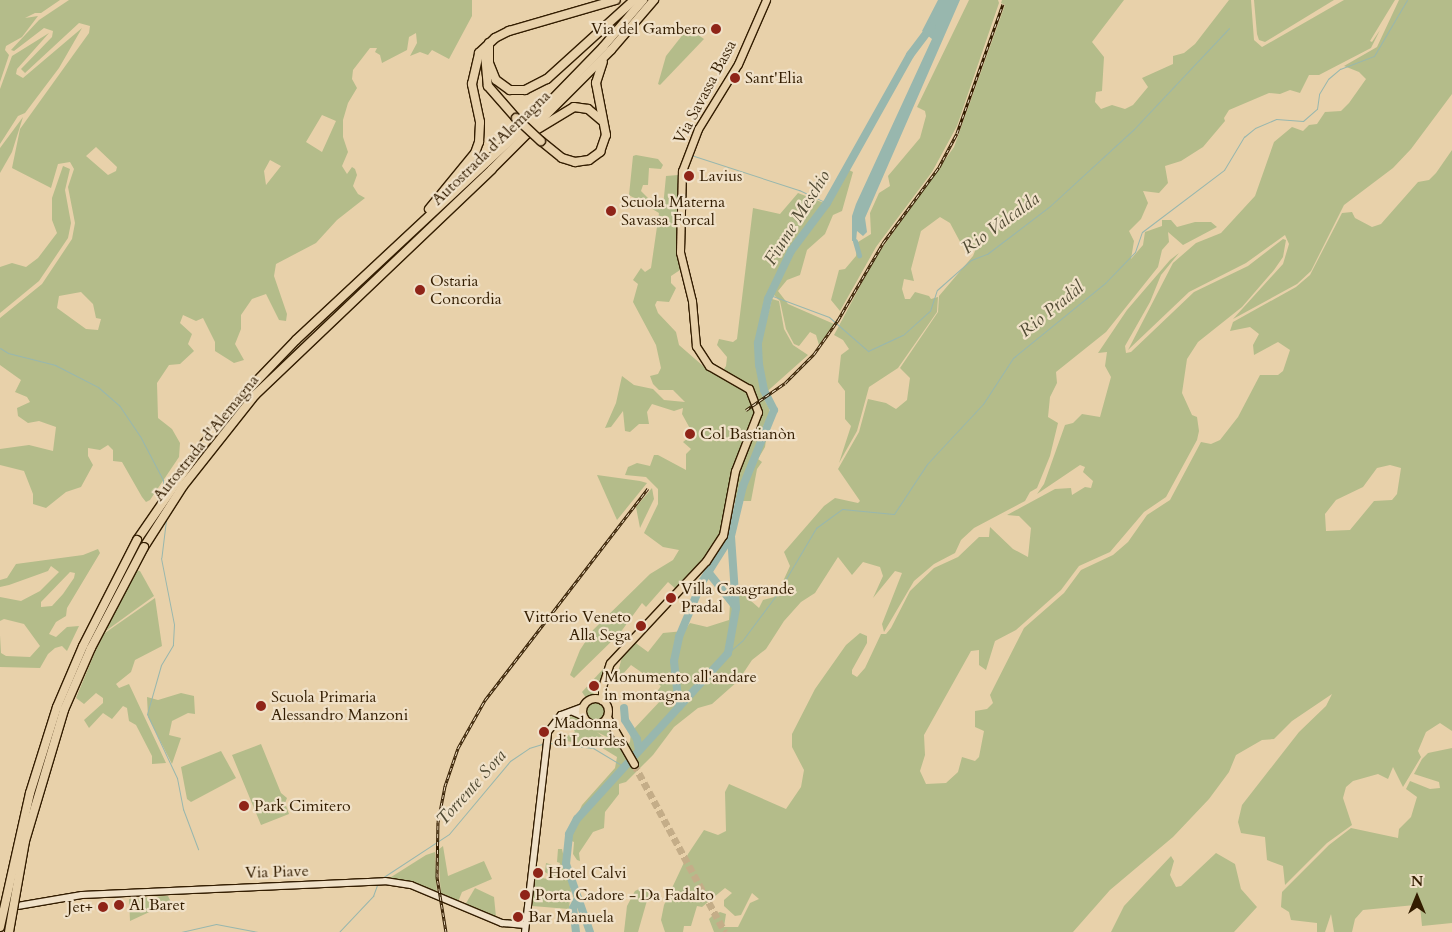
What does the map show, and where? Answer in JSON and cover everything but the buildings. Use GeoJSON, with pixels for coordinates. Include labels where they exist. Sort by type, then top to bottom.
{"type":"FeatureCollection","features":[{"type":"Feature","properties":{"kind":"highway"},"geometry":{"type":"LineString","coordinates":[[405,237],[475,153],[480,122],[472,74],[480,54],[489,43],[509,31],[616,0]]}},
{"type":"Feature","properties":{"kind":"highway"},"geometry":{"type":"LineString","coordinates":[[489,43],[489,63],[496,80],[510,90],[525,90],[547,79],[634,0]]}},
{"type":"Feature","properties":{"kind":"highway","name":"Autostrada d'Alemagna"},"geometry":{"type":"LineString","coordinates":[[0,927],[28,802],[57,707],[113,585],[137,540],[175,482],[249,389],[405,237],[535,117],[603,47],[643,0]]}},
{"type":"Feature","properties":{"kind":"highway","name":"Autostrada d'Alemagna"},"geometry":{"type":"LineString","coordinates":[[9,932],[26,841],[64,710],[91,648],[162,516],[183,486],[255,395],[492,169],[610,50],[654,0]]}},
{"type":"Feature","properties":{"kind":"highway"},"geometry":{"type":"LineString","coordinates":[[489,43],[484,65],[488,86],[516,118],[562,158],[582,162],[595,157],[604,147],[604,126],[596,83],[600,66],[610,50]]}},
{"type":"Feature","properties":{"kind":"highway"},"geometry":{"type":"LineString","coordinates":[[492,169],[551,118],[571,108],[588,109],[604,126]]}},
{"type":"Feature","properties":{"kind":"main road","name":"Via Savassa Bassa"},"geometry":{"type":"LineString","coordinates":[[674,594],[706,561],[723,535],[735,472],[758,409],[746,387],[709,366],[697,349],[680,239],[682,171],[689,148],[738,64],[766,0]]}},
{"type":"Feature","properties":{"kind":"main road"},"geometry":{"type":"LineString","coordinates":[[525,929],[547,737],[556,720],[569,711],[599,699],[610,663],[667,602]]}},
{"type":"Feature","properties":{"kind":"main road"},"geometry":{"type":"LineString","coordinates":[[599,699],[608,706],[604,720]]}},
{"type":"Feature","properties":{"kind":"main road"},"geometry":{"type":"LineString","coordinates":[[583,707],[584,717]]}},
{"type":"Feature","properties":{"kind":"main road"},"geometry":{"type":"LineString","coordinates":[[569,711],[584,717],[590,723],[604,720]]}},
{"type":"Feature","properties":{"kind":"main road"},"geometry":{"type":"LineString","coordinates":[[604,720],[617,735],[633,762]]}},
{"type":"Feature","properties":{"kind":"main road","name":"Via Piave"},"geometry":{"type":"LineString","coordinates":[[0,909],[56,897],[385,882],[416,887],[493,920],[525,929]]}},
{"type":"Feature","properties":{"kind":"main road"},"geometry":{"type":"LineString","coordinates":[[521,932],[512,924],[522,920],[526,914]]}},
{"type":"Feature","properties":{"kind":"green space"},"geometry":{"type":"Polygon","coordinates":[[[0,0],[60,0],[41,13],[35,13],[25,18],[38,16],[22,37],[6,46],[5,50],[9,55],[0,82],[0,0]]]}},
{"type":"Feature","properties":{"kind":"green space"},"geometry":{"type":"Polygon","coordinates":[[[69,0],[472,0],[472,16],[449,59],[432,50],[428,55],[420,52],[410,56],[417,43],[416,33],[409,37],[407,50],[382,63],[380,55],[375,52],[377,48],[370,48],[353,70],[352,79],[357,88],[348,103],[343,120],[343,137],[348,152],[342,166],[347,174],[352,167],[355,169],[357,175],[353,186],[358,194],[365,198],[337,220],[316,243],[276,264],[274,276],[287,314],[286,321],[279,320],[266,294],[252,299],[241,315],[241,329],[235,344],[244,360],[234,363],[215,351],[215,342],[203,318],[196,321],[183,315],[180,323],[192,334],[188,344],[194,351],[180,364],[169,365],[157,383],[158,418],[172,429],[180,443],[179,457],[150,500],[146,502],[122,462],[113,461],[113,450],[108,445],[100,450],[88,448],[88,456],[93,465],[81,487],[66,492],[46,508],[33,504],[33,494],[24,471],[0,465],[0,449],[29,445],[53,451],[56,427],[39,421],[28,423],[18,416],[17,408],[30,402],[27,397],[15,392],[21,380],[0,365],[0,318],[42,284],[72,239],[75,223],[68,187],[74,169],[70,162],[58,164],[51,188],[12,168],[20,129],[89,33],[90,26],[79,23],[25,73],[21,69],[52,37],[53,31],[44,28],[14,51],[11,50],[39,20],[69,0]],[[322,115],[306,142],[322,152],[336,121],[322,115]],[[96,147],[86,156],[108,175],[116,171],[117,167],[96,147]],[[270,160],[264,171],[266,185],[281,166],[270,160]],[[81,292],[59,296],[57,308],[86,329],[98,330],[101,319],[96,318],[93,304],[81,292]]]}},
{"type":"Feature","properties":{"kind":"green space"},"geometry":{"type":"Polygon","coordinates":[[[969,0],[998,0],[999,3],[957,126],[932,172],[876,247],[840,311],[831,300],[839,270],[845,269],[856,256],[858,242],[871,234],[870,213],[879,193],[890,186],[888,176],[920,138],[926,116],[925,111],[917,107],[969,0]]]}},
{"type":"Feature","properties":{"kind":"green space"},"geometry":{"type":"Polygon","coordinates":[[[1002,0],[1124,0],[1092,42],[1104,57],[1102,91],[1096,92],[1095,102],[1101,109],[1112,105],[1125,109],[1133,105],[1148,87],[1142,78],[1173,64],[1173,56],[1184,53],[1195,44],[1229,0],[1251,0],[1254,40],[1262,47],[1344,0],[1395,0],[1370,41],[1372,42],[1380,30],[1371,48],[1319,75],[1309,75],[1300,93],[1290,90],[1280,94],[1269,93],[1229,110],[1224,118],[1225,121],[1203,147],[1181,161],[1165,166],[1168,183],[1159,193],[1143,191],[1148,203],[1141,219],[1129,231],[1134,241],[1131,259],[1143,245],[1145,232],[1162,226],[1162,220],[1171,220],[1177,227],[1195,222],[1211,222],[1217,227],[1183,245],[1168,232],[1169,242],[1162,250],[1158,267],[1106,332],[1056,372],[1057,383],[1050,397],[1048,417],[1058,423],[1050,456],[1037,488],[1030,492],[1025,501],[974,528],[961,540],[955,553],[934,564],[914,581],[884,632],[882,624],[902,573],[895,571],[873,598],[883,576],[880,567],[863,562],[852,575],[838,557],[815,593],[801,602],[784,621],[766,649],[752,660],[738,681],[712,704],[698,708],[674,727],[653,755],[626,782],[619,784],[619,794],[605,812],[604,828],[593,832],[579,853],[580,861],[577,860],[573,854],[574,842],[569,840],[574,822],[582,805],[615,768],[617,757],[599,746],[559,740],[575,732],[570,724],[556,724],[562,717],[578,716],[590,726],[610,731],[614,736],[611,739],[597,732],[612,744],[617,741],[622,750],[630,742],[631,732],[663,698],[656,693],[661,686],[631,665],[622,675],[618,672],[622,657],[619,655],[633,641],[648,652],[663,633],[684,631],[690,623],[707,627],[729,620],[730,603],[741,592],[759,608],[763,600],[774,597],[790,566],[784,552],[824,506],[835,498],[858,503],[860,501],[838,469],[859,432],[868,399],[886,403],[896,409],[907,400],[910,378],[900,368],[938,312],[939,296],[973,256],[975,251],[972,242],[968,243],[965,251],[950,223],[940,217],[921,231],[911,269],[914,281],[904,279],[902,289],[905,299],[910,299],[915,292],[929,296],[931,299],[938,297],[937,312],[898,368],[869,387],[857,431],[839,463],[851,426],[845,419],[845,391],[838,382],[841,355],[849,349],[843,340],[834,335],[875,258],[954,147],[1005,5],[1001,3],[1002,0]]]}},
{"type":"Feature","properties":{"kind":"green space"},"geometry":{"type":"Polygon","coordinates":[[[1254,0],[1334,0],[1265,42],[1259,40],[1257,34],[1254,0]]]}},
{"type":"Feature","properties":{"kind":"green space"},"geometry":{"type":"Polygon","coordinates":[[[1399,0],[1452,0],[1452,94],[1411,149],[1393,168],[1344,205],[1311,271],[1297,284],[1233,319],[1283,264],[1289,244],[1285,235],[1246,263],[1189,292],[1128,350],[1173,263],[1196,243],[1221,233],[1255,196],[1274,142],[1292,127],[1303,131],[1309,125],[1317,124],[1325,112],[1341,111],[1349,103],[1366,79],[1359,72],[1344,66],[1377,47],[1399,0]]]}},
{"type":"Feature","properties":{"kind":"green space"},"geometry":{"type":"Polygon","coordinates":[[[82,28],[59,68],[25,113],[18,116],[0,144],[0,89],[12,56],[49,33],[17,69],[16,74],[23,78],[82,28]]]}},
{"type":"Feature","properties":{"kind":"green space"},"geometry":{"type":"Polygon","coordinates":[[[688,28],[704,39],[660,85],[658,84],[666,56],[688,28]]]}},
{"type":"Feature","properties":{"kind":"green space"},"geometry":{"type":"Polygon","coordinates":[[[23,117],[12,152],[0,173],[0,148],[23,117]]]}},
{"type":"Feature","properties":{"kind":"green space"},"geometry":{"type":"Polygon","coordinates":[[[1452,150],[1452,731],[1440,723],[1426,732],[1418,751],[1421,757],[1403,787],[1393,767],[1388,779],[1378,774],[1353,781],[1346,787],[1343,798],[1352,825],[1327,843],[1285,885],[1283,866],[1267,860],[1265,837],[1241,833],[1238,822],[1242,805],[1299,732],[1326,706],[1332,694],[1292,721],[1274,739],[1262,740],[1236,755],[1229,772],[1209,799],[1173,837],[1110,890],[1073,932],[714,932],[709,919],[713,915],[720,912],[726,914],[724,927],[738,927],[750,903],[759,899],[752,893],[741,915],[735,916],[724,906],[724,900],[732,893],[725,888],[702,907],[697,906],[691,926],[684,926],[683,932],[665,932],[661,920],[664,905],[688,854],[704,830],[718,835],[726,831],[725,792],[729,784],[786,809],[801,787],[804,770],[792,747],[792,734],[815,689],[846,645],[860,633],[867,636],[867,643],[852,670],[852,674],[857,677],[865,668],[881,634],[886,634],[891,628],[910,591],[934,568],[958,557],[979,537],[989,537],[990,527],[1013,549],[1028,557],[1031,528],[1019,516],[1007,515],[1055,489],[1071,488],[1072,495],[1085,487],[1091,488],[1093,481],[1083,472],[1085,467],[1080,465],[1037,494],[1044,484],[1065,425],[1073,423],[1082,414],[1100,417],[1111,377],[1105,366],[1107,352],[1098,353],[1127,310],[1170,260],[1179,253],[1161,275],[1150,302],[1125,346],[1126,353],[1131,352],[1194,292],[1248,266],[1283,239],[1286,240],[1283,257],[1274,270],[1242,307],[1198,342],[1187,359],[1182,393],[1192,415],[1197,417],[1199,431],[1197,440],[1166,497],[1144,512],[1110,552],[1079,566],[1061,590],[1016,630],[995,641],[986,670],[979,665],[979,650],[971,651],[924,735],[925,755],[920,771],[926,784],[946,783],[958,772],[962,757],[975,761],[979,757],[984,731],[975,727],[975,711],[987,709],[993,703],[990,695],[1024,628],[1064,593],[1081,570],[1113,555],[1128,542],[1147,515],[1170,500],[1201,442],[1211,444],[1220,440],[1238,417],[1260,375],[1278,375],[1283,371],[1290,350],[1278,342],[1254,355],[1253,345],[1259,334],[1250,327],[1230,331],[1233,322],[1296,287],[1310,275],[1342,213],[1352,212],[1355,218],[1372,227],[1381,224],[1418,182],[1429,180],[1452,150]],[[1390,465],[1377,468],[1363,487],[1336,500],[1325,514],[1326,531],[1350,530],[1374,501],[1392,500],[1397,494],[1401,468],[1390,465]]]}},
{"type":"Feature","properties":{"kind":"green space"},"geometry":{"type":"Polygon","coordinates":[[[633,156],[658,159],[663,165],[661,169],[649,168],[648,185],[643,185],[641,191],[653,203],[663,207],[666,176],[678,175],[677,253],[680,270],[671,276],[671,283],[676,288],[669,302],[657,301],[655,305],[658,313],[676,332],[679,345],[710,372],[721,374],[726,366],[727,357],[717,345],[719,339],[733,342],[737,339],[753,208],[780,214],[798,193],[824,203],[788,250],[764,301],[755,345],[756,360],[762,358],[761,342],[772,299],[779,301],[784,329],[793,345],[808,355],[762,396],[769,408],[769,416],[761,430],[767,433],[765,447],[758,459],[762,462],[757,469],[751,501],[729,501],[723,535],[678,591],[668,582],[646,607],[642,603],[620,633],[574,678],[570,675],[580,650],[593,630],[650,574],[673,560],[679,550],[663,547],[644,533],[658,504],[658,489],[646,477],[625,475],[628,467],[637,463],[650,466],[654,455],[658,455],[686,470],[686,454],[691,449],[683,442],[693,434],[682,414],[683,408],[674,411],[652,404],[647,412],[649,424],[639,424],[630,432],[625,431],[623,411],[611,427],[605,428],[616,403],[622,376],[634,385],[653,389],[664,400],[685,402],[673,390],[659,390],[653,384],[650,376],[658,374],[661,368],[656,345],[633,302],[638,284],[633,280],[641,268],[645,272],[651,268],[659,213],[629,195],[633,156]]]}},
{"type":"Feature","properties":{"kind":"green space"},"geometry":{"type":"Polygon","coordinates":[[[63,166],[70,169],[65,190],[71,223],[68,238],[39,281],[0,313],[0,267],[12,263],[26,267],[38,258],[57,233],[52,220],[52,198],[63,166]]]}},
{"type":"Feature","properties":{"kind":"green space"},"geometry":{"type":"Polygon","coordinates":[[[849,170],[853,172],[842,211],[833,215],[825,234],[807,250],[800,275],[787,280],[778,291],[788,304],[834,324],[819,345],[816,335],[810,332],[799,346],[794,344],[786,329],[780,301],[773,294],[792,252],[828,205],[849,170]]]}},
{"type":"Feature","properties":{"kind":"green space"},"geometry":{"type":"Polygon","coordinates":[[[597,475],[640,481],[647,483],[617,520],[597,475]]]}},
{"type":"Feature","properties":{"kind":"green space"},"geometry":{"type":"Polygon","coordinates":[[[652,488],[654,499],[640,528],[636,507],[652,488]]]}},
{"type":"Feature","properties":{"kind":"green space"},"geometry":{"type":"Polygon","coordinates":[[[98,549],[100,553],[67,608],[66,616],[56,622],[49,634],[56,637],[67,627],[79,626],[67,651],[62,646],[55,648],[48,654],[40,668],[0,667],[0,635],[1,653],[6,656],[30,657],[40,646],[24,624],[4,619],[0,621],[0,597],[21,601],[40,591],[59,572],[51,566],[48,571],[9,585],[0,587],[0,580],[7,578],[16,564],[83,555],[98,549]],[[70,572],[41,602],[41,607],[52,606],[63,594],[74,578],[75,573],[70,572]]]}},
{"type":"Feature","properties":{"kind":"green space"},"geometry":{"type":"Polygon","coordinates":[[[133,570],[140,571],[154,596],[103,633],[133,570]]]}},
{"type":"Feature","properties":{"kind":"green space"},"geometry":{"type":"Polygon","coordinates":[[[155,598],[162,646],[135,660],[131,672],[116,684],[119,688],[129,684],[166,763],[152,764],[152,756],[136,725],[129,721],[127,708],[123,706],[112,719],[103,713],[89,728],[84,720],[103,703],[103,698],[96,693],[84,704],[76,698],[102,635],[155,598]]]}},
{"type":"Feature","properties":{"kind":"green space"},"geometry":{"type":"Polygon","coordinates":[[[604,668],[598,691],[586,698],[582,692],[604,668]]]}},
{"type":"Feature","properties":{"kind":"green space"},"geometry":{"type":"Polygon","coordinates":[[[181,693],[194,696],[195,714],[188,713],[172,721],[169,735],[181,738],[172,764],[148,717],[147,697],[158,700],[181,693]]]}},
{"type":"Feature","properties":{"kind":"green space"},"geometry":{"type":"Polygon","coordinates":[[[596,702],[602,705],[605,711],[602,717],[596,720],[590,717],[587,711],[590,705],[596,702]]]}},
{"type":"Feature","properties":{"kind":"green space"},"geometry":{"type":"Polygon","coordinates":[[[261,744],[281,793],[287,798],[285,803],[289,814],[261,825],[232,755],[261,744]]]}},
{"type":"Feature","properties":{"kind":"green space"},"geometry":{"type":"Polygon","coordinates":[[[1452,748],[1452,923],[1422,926],[1420,906],[1415,905],[1363,910],[1355,919],[1352,932],[1334,932],[1331,914],[1325,932],[1317,932],[1317,923],[1291,920],[1289,912],[1281,907],[1282,892],[1329,845],[1351,828],[1398,838],[1399,829],[1411,817],[1417,797],[1406,789],[1410,781],[1430,789],[1440,788],[1439,782],[1414,774],[1422,759],[1428,753],[1452,748]]]}},
{"type":"Feature","properties":{"kind":"green space"},"geometry":{"type":"Polygon","coordinates":[[[221,751],[236,778],[191,802],[187,799],[181,767],[221,751]]]}},
{"type":"Feature","properties":{"kind":"green space"},"geometry":{"type":"Polygon","coordinates":[[[443,846],[448,876],[484,861],[492,879],[462,892],[458,902],[441,897],[438,850],[443,846]]]}},
{"type":"Feature","properties":{"kind":"green space"},"geometry":{"type":"Polygon","coordinates":[[[558,849],[562,849],[571,890],[569,909],[532,906],[535,877],[548,879],[551,876],[545,872],[546,863],[559,867],[560,863],[557,862],[558,849]]]}},
{"type":"Feature","properties":{"kind":"green space"},"geometry":{"type":"Polygon","coordinates":[[[435,852],[437,895],[388,879],[426,855],[435,852]]]}},
{"type":"Feature","properties":{"kind":"green space"},"geometry":{"type":"Polygon","coordinates":[[[1216,853],[1235,864],[1241,889],[1257,907],[1234,932],[1111,932],[1124,906],[1171,856],[1174,861],[1170,875],[1176,887],[1181,886],[1216,853]]]}},
{"type":"Feature","properties":{"kind":"green space"},"geometry":{"type":"Polygon","coordinates":[[[643,887],[650,890],[638,932],[624,932],[627,906],[635,891],[643,887]]]}},
{"type":"Feature","properties":{"kind":"green space"},"geometry":{"type":"Polygon","coordinates":[[[475,888],[494,897],[496,917],[465,905],[475,888]]]}},
{"type":"Feature","properties":{"kind":"green space"},"geometry":{"type":"Polygon","coordinates":[[[168,896],[171,902],[130,921],[129,899],[168,896]]]}},
{"type":"Feature","properties":{"kind":"water"},"geometry":{"type":"Polygon","coordinates":[[[938,0],[960,0],[865,218],[867,232],[863,236],[857,231],[856,241],[852,241],[852,216],[856,204],[932,39],[922,31],[938,0]]]}},
{"type":"Feature","properties":{"kind":"waterway","name":"Rio Pradàl"},"geometry":{"type":"LineString","coordinates":[[728,653],[742,641],[777,594],[816,528],[842,509],[894,514],[927,464],[983,404],[1013,358],[1105,283],[1135,252],[1142,232],[1224,170],[1244,137],[1255,128],[1276,119],[1303,121],[1317,109],[1319,94],[1328,79],[1340,69],[1374,56],[1407,0]]}},
{"type":"Feature","properties":{"kind":"waterway","name":"Fiume Meschio"},"geometry":{"type":"LineString","coordinates":[[590,932],[566,864],[569,834],[577,819],[728,653],[736,608],[731,536],[743,486],[774,410],[764,390],[759,365],[758,343],[768,299],[791,251],[827,203],[910,55],[932,26]]}},
{"type":"Feature","properties":{"kind":"waterway","name":"Rio Valcalda"},"geometry":{"type":"LineString","coordinates":[[770,295],[829,317],[868,351],[903,335],[930,311],[937,290],[971,260],[987,254],[1050,206],[1133,130],[1229,28]]}},
{"type":"Feature","properties":{"kind":"waterway"},"geometry":{"type":"LineString","coordinates":[[691,155],[799,190],[827,203]]}},
{"type":"Feature","properties":{"kind":"waterway"},"geometry":{"type":"LineString","coordinates":[[855,241],[859,255]]}},
{"type":"Feature","properties":{"kind":"waterway"},"geometry":{"type":"LineString","coordinates":[[0,348],[8,353],[55,365],[98,387],[119,405],[140,436],[163,480],[164,496]]}},
{"type":"Feature","properties":{"kind":"waterway"},"geometry":{"type":"LineString","coordinates":[[166,520],[161,558],[174,624],[173,645],[161,665],[147,714],[177,778],[183,809],[198,849]]}},
{"type":"Feature","properties":{"kind":"waterway"},"geometry":{"type":"LineString","coordinates":[[679,707],[674,661],[679,637],[702,582],[731,536]]}},
{"type":"Feature","properties":{"kind":"waterway"},"geometry":{"type":"LineString","coordinates":[[709,573],[735,606]]}},
{"type":"Feature","properties":{"kind":"waterway"},"geometry":{"type":"LineString","coordinates":[[624,708],[625,720],[637,739],[639,750]]}},
{"type":"Feature","properties":{"kind":"waterway","name":"Torrente Sora"},"geometry":{"type":"LineString","coordinates":[[382,878],[449,834],[510,761],[529,748],[545,743]]}},
{"type":"Feature","properties":{"kind":"waterway","name":"Torrente Sora"},"geometry":{"type":"LineString","coordinates":[[549,743],[593,748],[625,767]]}},
{"type":"Feature","properties":{"kind":"waterway","name":"Torrente Sora"},"geometry":{"type":"LineString","coordinates":[[339,932],[373,896],[377,885]]}},
{"type":"Feature","properties":{"kind":"waterway"},"geometry":{"type":"LineString","coordinates":[[576,932],[573,908],[578,898]]}},
{"type":"Feature","properties":{"kind":"waterway","name":"Torrente Sora"},"geometry":{"type":"LineString","coordinates":[[181,932],[216,924],[258,932]]}},
{"type":"Feature","properties":{"kind":"tunnel"},"geometry":{"type":"LineString","coordinates":[[634,764],[725,932]]}},
{"type":"Feature","properties":{"kind":"railway"},"geometry":{"type":"LineString","coordinates":[[746,410],[785,383],[814,354],[838,320],[883,243],[939,167],[957,133],[1003,4]]}},
{"type":"Feature","properties":{"kind":"railway"},"geometry":{"type":"LineString","coordinates":[[446,932],[437,877],[438,822],[445,786],[458,748],[485,700],[648,488]]}},
{"type":"Feature","properties":{"kind":"place","name":"Via del Gambero"},"geometry":{"type":"Point","coordinates":[716,29]}},
{"type":"Feature","properties":{"kind":"place","name":"Sant'Elia"},"geometry":{"type":"Point","coordinates":[735,78]}},
{"type":"Feature","properties":{"kind":"place","name":"Lavius"},"geometry":{"type":"Point","coordinates":[689,176]}},
{"type":"Feature","properties":{"kind":"place","name":"Scuola Materna Savassa Forcal"},"geometry":{"type":"Point","coordinates":[611,211]}},
{"type":"Feature","properties":{"kind":"place","name":"Ostaria Concordia"},"geometry":{"type":"Point","coordinates":[420,290]}},
{"type":"Feature","properties":{"kind":"place","name":"Col Bastianòn"},"geometry":{"type":"Point","coordinates":[690,434]}},
{"type":"Feature","properties":{"kind":"place","name":"Villa Casagrande Pradal"},"geometry":{"type":"Point","coordinates":[671,598]}},
{"type":"Feature","properties":{"kind":"place","name":"Vittorio Veneto Alla Sega"},"geometry":{"type":"Point","coordinates":[641,626]}},
{"type":"Feature","properties":{"kind":"place","name":"Monumento all'andare in montagna"},"geometry":{"type":"Point","coordinates":[594,686]}},
{"type":"Feature","properties":{"kind":"place","name":"Scuola Primaria Alessandro Manzoni"},"geometry":{"type":"Point","coordinates":[261,706]}},
{"type":"Feature","properties":{"kind":"place","name":"Madonna di Lourdes"},"geometry":{"type":"Point","coordinates":[544,732]}},
{"type":"Feature","properties":{"kind":"place","name":"Park Cimitero"},"geometry":{"type":"Point","coordinates":[244,806]}},
{"type":"Feature","properties":{"kind":"place","name":"Hotel Calvi"},"geometry":{"type":"Point","coordinates":[538,873]}},
{"type":"Feature","properties":{"kind":"place","name":"Porta Cadore - Da Fadalto"},"geometry":{"type":"Point","coordinates":[525,895]}},
{"type":"Feature","properties":{"kind":"place","name":"Al Baret"},"geometry":{"type":"Point","coordinates":[119,905]}},
{"type":"Feature","properties":{"kind":"place","name":"Jet+"},"geometry":{"type":"Point","coordinates":[103,907]}},
{"type":"Feature","properties":{"kind":"place","name":"Bar Manuela"},"geometry":{"type":"Point","coordinates":[518,917]}}]}
